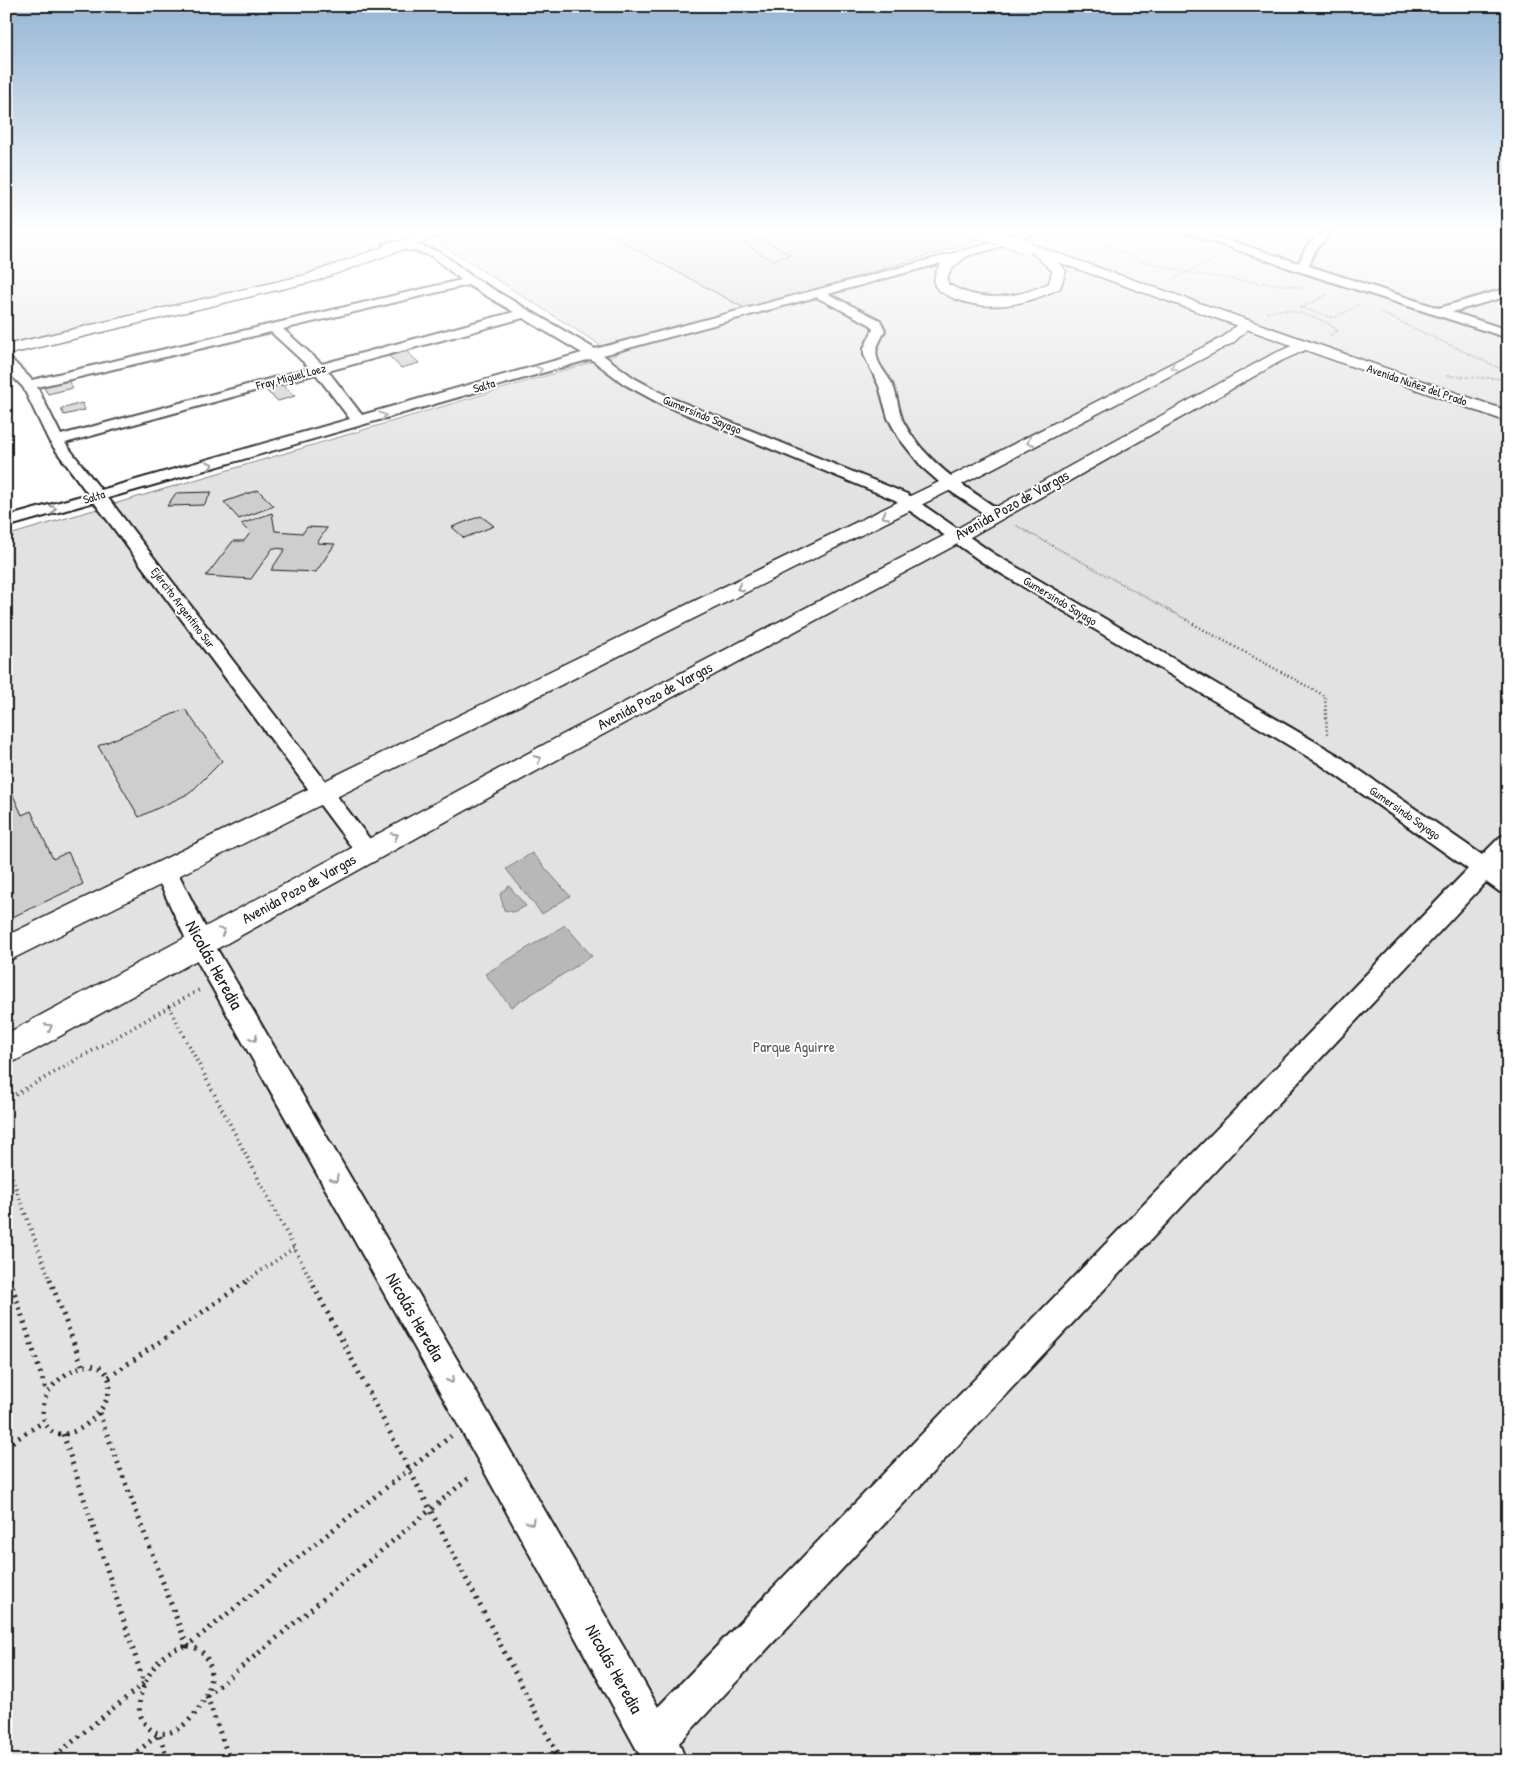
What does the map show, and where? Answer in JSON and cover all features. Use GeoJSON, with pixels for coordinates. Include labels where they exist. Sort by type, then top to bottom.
{"type":"FeatureCollection","features":[{"type":"Feature","properties":{"kind":"main road"},"geometry":{"type":"LineString","coordinates":[[6,350],[152,315]]}},
{"type":"Feature","properties":{"kind":"main road","name":"Avenida Nuñez del Prado"},"geometry":{"type":"LineString","coordinates":[[1222,315],[1508,417]]}},
{"type":"Feature","properties":{"kind":"main road"},"geometry":{"type":"LineString","coordinates":[[6,950],[949,484],[1228,340],[1246,324]]}},
{"type":"Feature","properties":{"kind":"main road","name":"Avenida Pozo de Vargas"},"geometry":{"type":"LineString","coordinates":[[6,1050],[367,851],[958,536],[1276,358],[1305,345]]}},
{"type":"Feature","properties":{"kind":"street"},"geometry":{"type":"LineString","coordinates":[[29,385],[327,315]]}},
{"type":"Feature","properties":{"kind":"street","name":"Fray Miguel Loez"},"geometry":{"type":"LineString","coordinates":[[56,441],[517,315]]}},
{"type":"Feature","properties":{"kind":"street","name":"Gumersindo Sayago"},"geometry":{"type":"LineString","coordinates":[[530,315],[593,354],[628,381],[664,400],[888,491],[910,503],[988,558],[1328,759],[1496,876]]}},
{"type":"Feature","properties":{"kind":"street","name":"Salta"},"geometry":{"type":"LineString","coordinates":[[6,522],[593,354],[739,315]]}},
{"type":"Feature","properties":{"kind":"street"},"geometry":{"type":"LineString","coordinates":[[863,315],[876,323],[880,330],[870,350],[871,358],[886,386],[894,414],[914,448],[949,484],[995,514]]}},
{"type":"Feature","properties":{"kind":"street"},"geometry":{"type":"LineString","coordinates":[[1449,315],[1508,334]]}},
{"type":"Feature","properties":{"kind":"street"},"geometry":{"type":"LineString","coordinates":[[275,328],[319,369],[360,422]]}},
{"type":"Feature","properties":{"kind":"street","name":"Ejército Argentino Sur"},"geometry":{"type":"LineString","coordinates":[[6,362],[29,385],[56,441],[367,851]]}},
{"type":"Feature","properties":{"kind":"street"},"geometry":{"type":"LineString","coordinates":[[660,1750],[1496,876],[1508,843]]}},
{"type":"Feature","properties":{"kind":"street","name":"Nicolás Heredia"},"geometry":{"type":"LineString","coordinates":[[166,871],[200,943],[473,1418],[660,1750]]}},
{"type":"Feature","properties":{"kind":"path"},"geometry":{"type":"LineString","coordinates":[[1309,318],[1314,315]]}},
{"type":"Feature","properties":{"kind":"path"},"geometry":{"type":"LineString","coordinates":[[1326,315],[1334,318],[1339,315]]}},
{"type":"Feature","properties":{"kind":"path"},"geometry":{"type":"LineString","coordinates":[[1385,315],[1508,372]]}},
{"type":"Feature","properties":{"kind":"path"},"geometry":{"type":"LineString","coordinates":[[1448,375],[1508,379]]}},
{"type":"Feature","properties":{"kind":"path"},"geometry":{"type":"LineString","coordinates":[[995,514],[1325,696],[1328,759]]}},
{"type":"Feature","properties":{"kind":"path"},"geometry":{"type":"LineString","coordinates":[[6,1100],[220,978]]}},
{"type":"Feature","properties":{"kind":"path"},"geometry":{"type":"LineString","coordinates":[[169,1007],[561,1761]]}},
{"type":"Feature","properties":{"kind":"path"},"geometry":{"type":"LineString","coordinates":[[6,1162],[82,1365]]}},
{"type":"Feature","properties":{"kind":"path"},"geometry":{"type":"LineString","coordinates":[[109,1377],[294,1248]]}},
{"type":"Feature","properties":{"kind":"path"},"geometry":{"type":"LineString","coordinates":[[6,1266],[47,1393]]}},
{"type":"Feature","properties":{"kind":"path"},"geometry":{"type":"LineString","coordinates":[[94,1364],[103,1369],[109,1377],[110,1388],[106,1401],[99,1413],[88,1424],[75,1432],[63,1434],[50,1431],[43,1422],[42,1408],[47,1393],[57,1380],[68,1371],[82,1365],[94,1364]]}},
{"type":"Feature","properties":{"kind":"path"},"geometry":{"type":"LineString","coordinates":[[99,1413],[187,1646]]}},
{"type":"Feature","properties":{"kind":"path"},"geometry":{"type":"LineString","coordinates":[[168,1761],[159,1734],[148,1728],[141,1717],[140,1701],[144,1683],[152,1669],[163,1657],[175,1649],[187,1646],[473,1418]]}},
{"type":"Feature","properties":{"kind":"path"},"geometry":{"type":"LineString","coordinates":[[6,1446],[43,1422]]}},
{"type":"Feature","properties":{"kind":"path"},"geometry":{"type":"LineString","coordinates":[[63,1434],[144,1683]]}},
{"type":"Feature","properties":{"kind":"path"},"geometry":{"type":"LineString","coordinates":[[207,1696],[495,1457]]}},
{"type":"Feature","properties":{"kind":"path"},"geometry":{"type":"LineString","coordinates":[[126,1761],[159,1734],[172,1732],[186,1725],[198,1712],[207,1696],[211,1677],[208,1661],[200,1650],[187,1646]]}},
{"type":"Feature","properties":{"kind":"path"},"geometry":{"type":"LineString","coordinates":[[49,1761],[144,1683]]}},
{"type":"Feature","properties":{"kind":"path"},"geometry":{"type":"LineString","coordinates":[[207,1696],[230,1761]]}},
{"type":"Feature","properties":{"kind":"path"},"geometry":{"type":"LineString","coordinates":[[549,1761],[555,1749]]}},
{"type":"Feature","properties":{"kind":"green space"},"geometry":{"type":"Polygon","coordinates":[[[6,315],[138,315],[12,346],[6,339],[6,315]]]}},
{"type":"Feature","properties":{"kind":"green space","name":"Parque Aguirre"},"geometry":{"type":"Polygon","coordinates":[[[553,315],[1508,315],[1508,1761],[6,1761],[6,536],[616,355],[553,315]]]}},
{"type":"Feature","properties":{"kind":"shaded area"},"geometry":{"type":"Polygon","coordinates":[[[532,853],[570,896],[542,914],[506,869],[532,853]]]}},
{"type":"Feature","properties":{"kind":"shaded area"},"geometry":{"type":"Polygon","coordinates":[[[509,886],[526,906],[513,912],[504,910],[500,894],[509,886]]]}},
{"type":"Feature","properties":{"kind":"shaded area"},"geometry":{"type":"Polygon","coordinates":[[[565,925],[592,956],[511,1007],[485,974],[565,925]]]}},
{"type":"Feature","properties":{"kind":"building"},"geometry":{"type":"Polygon","coordinates":[[[404,349],[419,363],[401,368],[387,354],[404,349]]]}},
{"type":"Feature","properties":{"kind":"building"},"geometry":{"type":"Polygon","coordinates":[[[67,379],[73,388],[48,394],[44,388],[48,384],[67,379]]]}},
{"type":"Feature","properties":{"kind":"building"},"geometry":{"type":"Polygon","coordinates":[[[280,383],[295,396],[278,401],[263,388],[280,383]]]}},
{"type":"Feature","properties":{"kind":"building"},"geometry":{"type":"Polygon","coordinates":[[[82,403],[85,410],[64,415],[61,409],[82,403]]]}},
{"type":"Feature","properties":{"kind":"building"},"geometry":{"type":"Polygon","coordinates":[[[258,490],[274,506],[239,519],[224,502],[258,490]]]}},
{"type":"Feature","properties":{"kind":"building"},"geometry":{"type":"Polygon","coordinates":[[[212,492],[204,505],[167,506],[176,493],[212,492]]]}},
{"type":"Feature","properties":{"kind":"building"},"geometry":{"type":"Polygon","coordinates":[[[272,513],[275,531],[303,533],[307,527],[327,528],[317,543],[335,544],[316,572],[271,570],[285,549],[273,548],[251,579],[206,576],[233,541],[244,541],[250,533],[241,524],[272,513]]]}},
{"type":"Feature","properties":{"kind":"building"},"geometry":{"type":"Polygon","coordinates":[[[481,516],[494,526],[464,538],[452,527],[481,516]]]}},
{"type":"Feature","properties":{"kind":"building"},"geometry":{"type":"Polygon","coordinates":[[[185,709],[222,761],[190,793],[139,817],[98,746],[185,709]]]}},
{"type":"Feature","properties":{"kind":"building"},"geometry":{"type":"Polygon","coordinates":[[[13,795],[22,815],[31,811],[53,859],[68,852],[83,884],[6,920],[6,798],[13,795]]]}}]}
